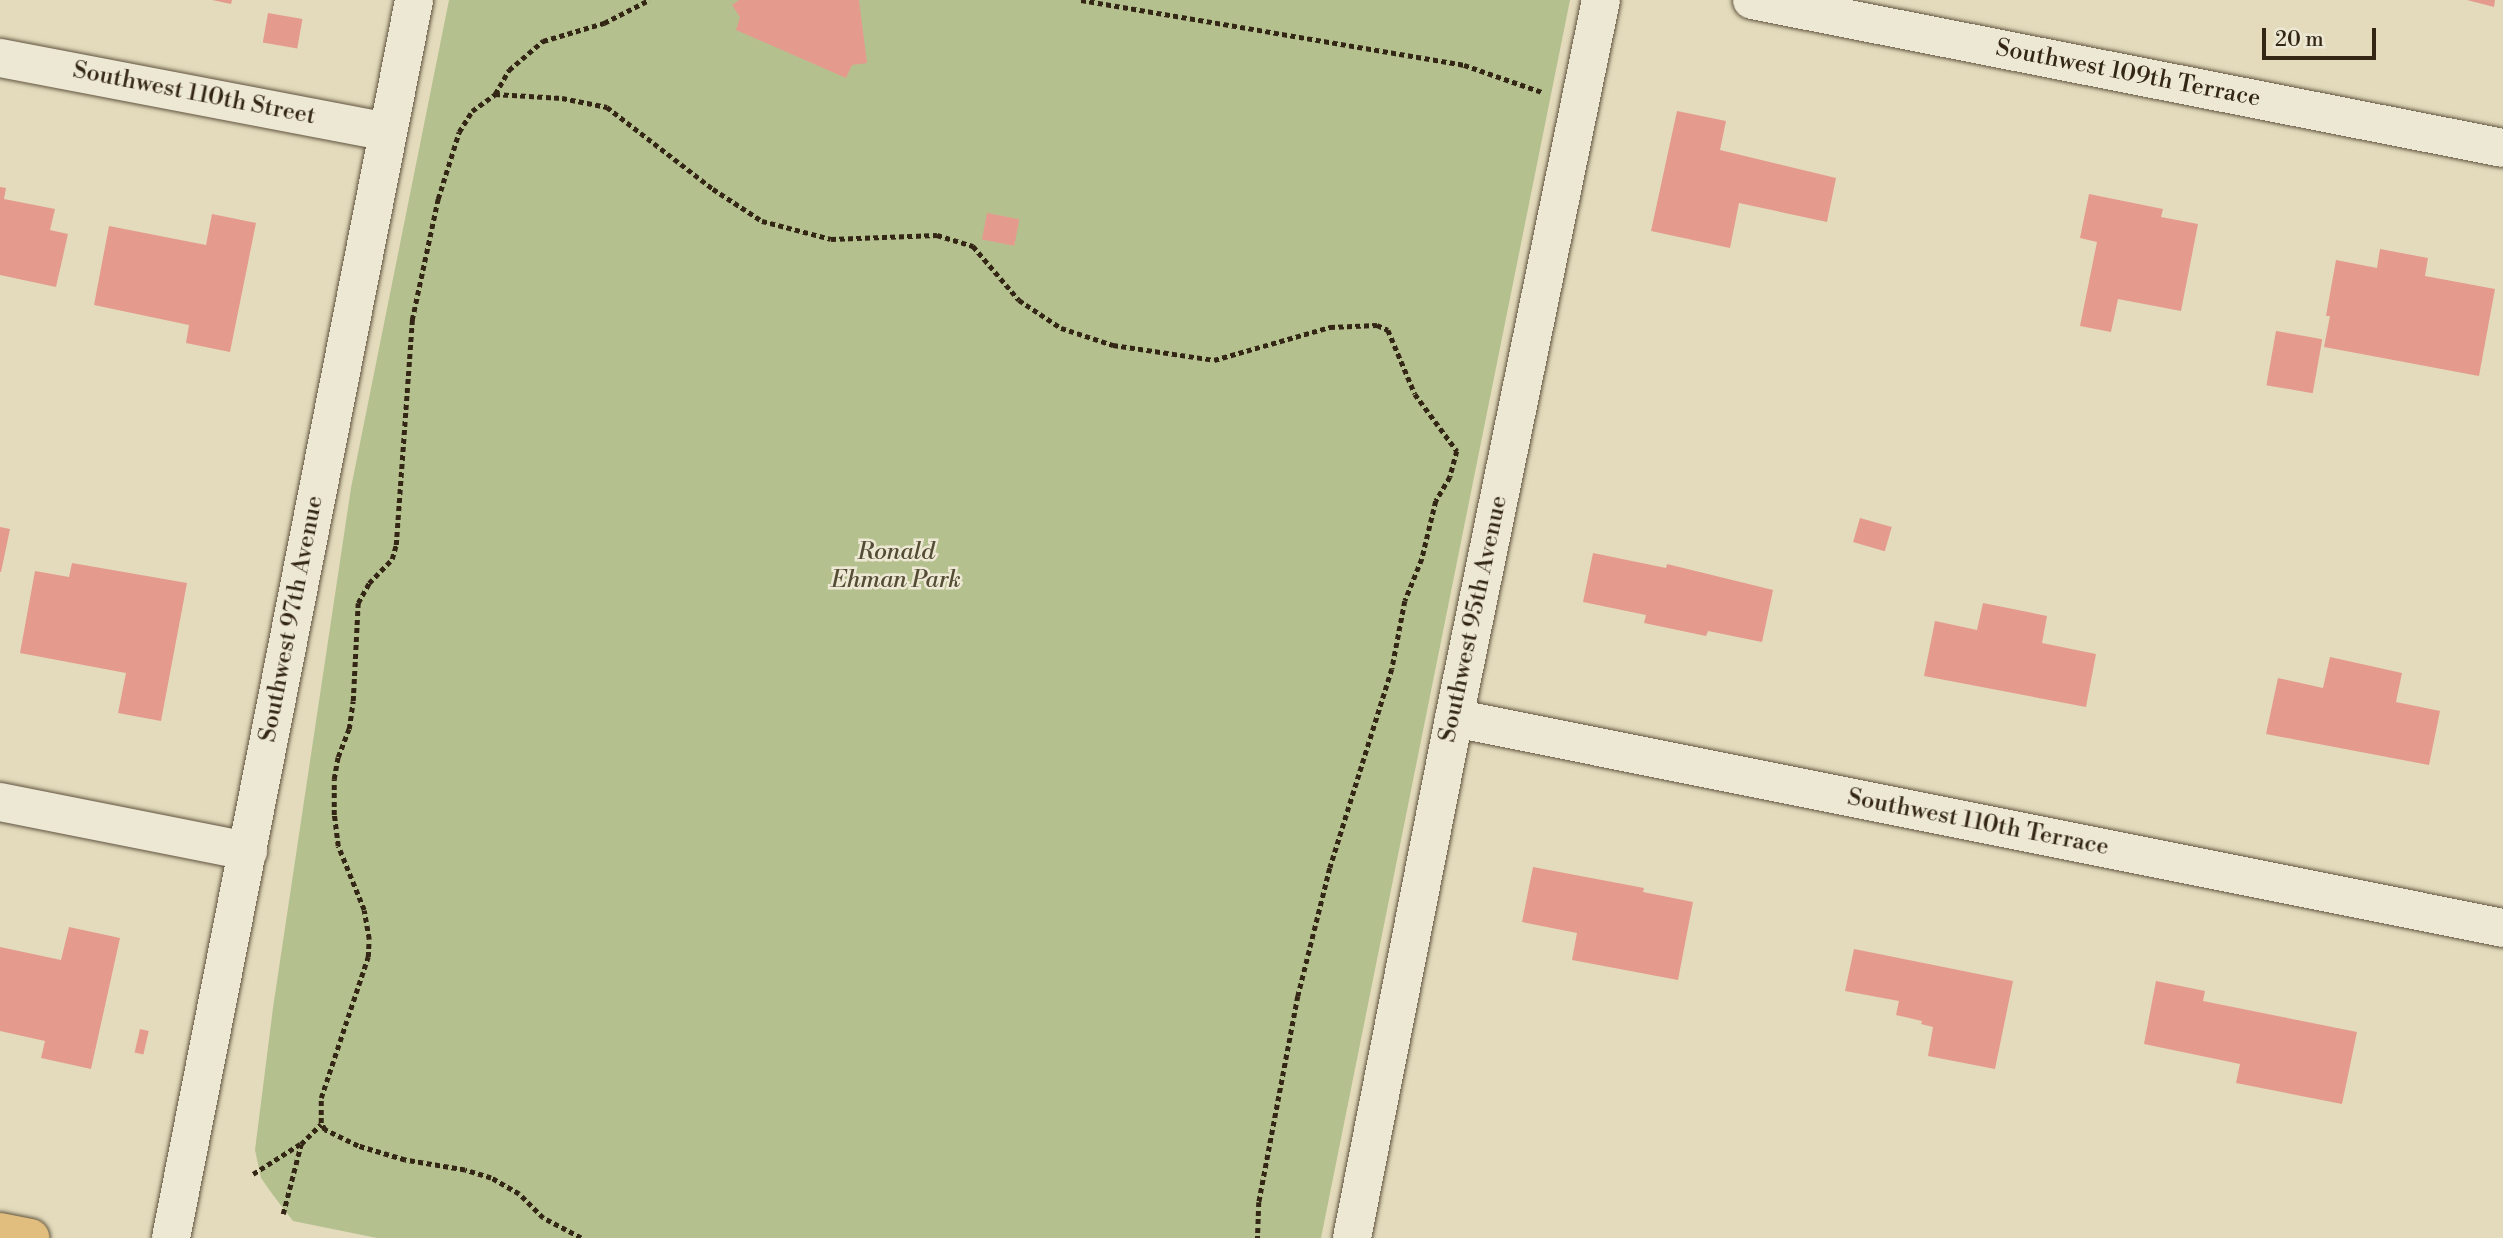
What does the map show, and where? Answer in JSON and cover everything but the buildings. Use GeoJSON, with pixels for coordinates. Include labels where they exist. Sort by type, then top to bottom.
{"type":"FeatureCollection","features":[{"type":"Feature","properties":{"kind":"main road"},"geometry":{"type":"LineString","coordinates":[[0,1232],[30,1238]]}},
{"type":"Feature","properties":{"kind":"street","name":"Southwest 97th Avenue"},"geometry":{"type":"LineString","coordinates":[[171,1238],[414,0]]}},
{"type":"Feature","properties":{"kind":"street","name":"Southwest 95th Avenue"},"geometry":{"type":"LineString","coordinates":[[1352,1238],[1454,718],[1601,0]]}},
{"type":"Feature","properties":{"kind":"street","name":"Southwest 109th Terrace"},"geometry":{"type":"LineString","coordinates":[[1752,0],[2503,148]]}},
{"type":"Feature","properties":{"kind":"street","name":"Southwest 110th Street"},"geometry":{"type":"LineString","coordinates":[[0,58],[387,132]]}},
{"type":"Feature","properties":{"kind":"street","name":"Southwest 110th Terrace"},"geometry":{"type":"LineString","coordinates":[[1454,718],[2503,928]]}},
{"type":"Feature","properties":{"kind":"street"},"geometry":{"type":"LineString","coordinates":[[0,802],[248,850]]}},
{"type":"Feature","properties":{"kind":"path"},"geometry":{"type":"LineString","coordinates":[[581,1238],[543,1217],[519,1194],[491,1178],[465,1170],[405,1160],[359,1146],[324,1130],[321,1123],[321,1098],[368,957],[369,939],[364,910],[338,846],[334,815],[334,779],[338,757],[349,729],[353,701],[358,603],[369,583],[392,559],[396,545],[412,320],[438,199],[459,132],[472,111],[495,94],[509,70],[543,41],[604,23],[649,0]]}},
{"type":"Feature","properties":{"kind":"path"},"geometry":{"type":"LineString","coordinates":[[1081,0],[1455,63],[1532,90],[1555,94]]}},
{"type":"Feature","properties":{"kind":"path"},"geometry":{"type":"LineString","coordinates":[[495,94],[562,98],[607,107],[721,195],[762,222],[831,239],[937,235],[973,246],[1019,300],[1061,328],[1113,345],[1214,360],[1330,327],[1377,325],[1388,330],[1415,394],[1457,451],[1450,477],[1436,501],[1422,559],[1405,601],[1391,670],[1330,868],[1304,971],[1259,1202],[1258,1238]]}},
{"type":"Feature","properties":{"kind":"path"},"geometry":{"type":"LineString","coordinates":[[253,1174],[302,1143],[321,1123]]}},
{"type":"Feature","properties":{"kind":"path"},"geometry":{"type":"LineString","coordinates":[[284,1214],[302,1143]]}},
{"type":"Feature","properties":{"kind":"green space","name":"Ronald Ehman Park"},"geometry":{"type":"Polygon","coordinates":[[[449,0],[1570,0],[1321,1238],[377,1238],[293,1221],[261,1178],[255,1150],[273,1008],[351,488],[449,0]]]}}]}
